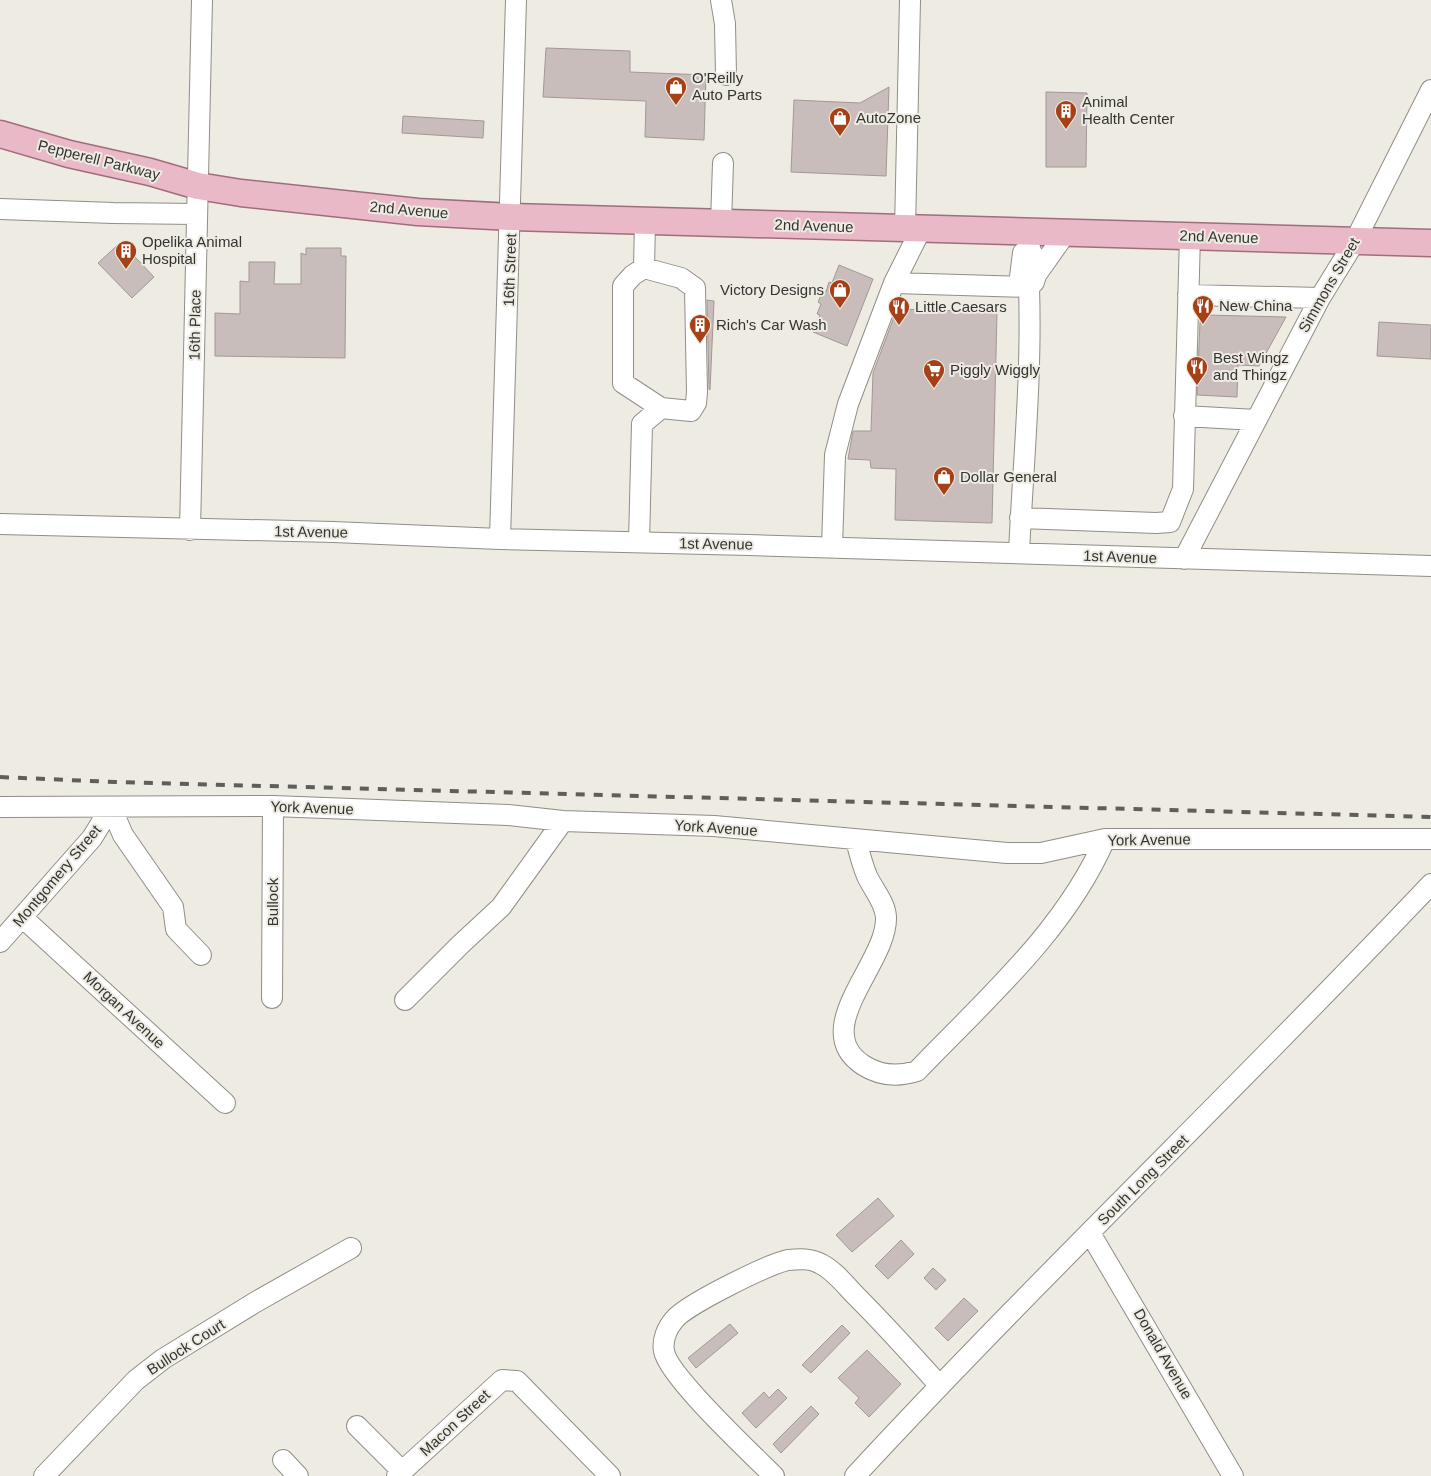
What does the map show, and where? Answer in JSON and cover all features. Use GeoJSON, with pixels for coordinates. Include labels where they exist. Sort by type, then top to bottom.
{"type":"FeatureCollection","features":[{"type":"Feature","properties":{"kind":"main road","name":"Pepperell Parkway"},"geometry":{"type":"LineString","coordinates":[[0,134],[69,154],[150,172],[198,186]]}},
{"type":"Feature","properties":{"kind":"main road","name":"2nd Avenue"},"geometry":{"type":"LineString","coordinates":[[198,186],[241,193],[374,208],[512,217],[913,229],[1030,241],[1065,234],[1431,243]]}},
{"type":"Feature","properties":{"kind":"street","name":"16th Place"},"geometry":{"type":"LineString","coordinates":[[190,530],[202,0]]}},
{"type":"Feature","properties":{"kind":"street","name":"16th Street"},"geometry":{"type":"LineString","coordinates":[[500,539],[512,217],[516,0]]}},
{"type":"Feature","properties":{"kind":"street"},"geometry":{"type":"LineString","coordinates":[[721,0],[725,24],[726,75]]}},
{"type":"Feature","properties":{"kind":"street"},"geometry":{"type":"LineString","coordinates":[[832,547],[835,455],[848,404],[913,229],[910,0]]}},
{"type":"Feature","properties":{"kind":"street","name":"Simmons Street"},"geometry":{"type":"LineString","coordinates":[[1184,559],[1320,298],[1354,241],[1431,90]]}},
{"type":"Feature","properties":{"kind":"street"},"geometry":{"type":"LineString","coordinates":[[721,223],[723,163]]}},
{"type":"Feature","properties":{"kind":"street"},"geometry":{"type":"LineString","coordinates":[[0,209],[113,214],[197,214]]}},
{"type":"Feature","properties":{"kind":"street"},"geometry":{"type":"LineString","coordinates":[[644,268],[645,221]]}},
{"type":"Feature","properties":{"kind":"street"},"geometry":{"type":"LineString","coordinates":[[1018,554],[1024,483],[1032,281],[1065,234]]}},
{"type":"Feature","properties":{"kind":"street"},"geometry":{"type":"LineString","coordinates":[[1020,518],[1170,522],[1183,489],[1190,236]]}},
{"type":"Feature","properties":{"kind":"street"},"geometry":{"type":"LineString","coordinates":[[1030,241],[1020,260],[1020,277],[1032,281]]}},
{"type":"Feature","properties":{"kind":"street"},"geometry":{"type":"LineString","coordinates":[[644,268],[681,278],[695,288],[696,403],[691,411],[662,408],[623,383],[623,286],[633,275],[644,268]]}},
{"type":"Feature","properties":{"kind":"street"},"geometry":{"type":"LineString","coordinates":[[894,283],[1032,281]]}},
{"type":"Feature","properties":{"kind":"street"},"geometry":{"type":"LineString","coordinates":[[1188,295],[1320,298]]}},
{"type":"Feature","properties":{"kind":"street"},"geometry":{"type":"LineString","coordinates":[[640,542],[642,424],[662,408]]}},
{"type":"Feature","properties":{"kind":"street"},"geometry":{"type":"LineString","coordinates":[[1184,416],[1256,420]]}},
{"type":"Feature","properties":{"kind":"street","name":"1st Avenue"},"geometry":{"type":"LineString","coordinates":[[0,524],[333,532],[500,539],[832,547],[1431,566]]}},
{"type":"Feature","properties":{"kind":"street","name":"York Avenue"},"geometry":{"type":"LineString","coordinates":[[0,807],[273,806],[508,815],[563,821],[714,826],[1007,853],[1042,853],[1105,839],[1431,840]]}},
{"type":"Feature","properties":{"kind":"street","name":"Bullock"},"geometry":{"type":"LineString","coordinates":[[272,998],[273,806]]}},
{"type":"Feature","properties":{"kind":"street"},"geometry":{"type":"LineString","coordinates":[[110,807],[123,835],[173,906],[176,929],[201,955]]}},
{"type":"Feature","properties":{"kind":"street","name":"Montgomery Street"},"geometry":{"type":"LineString","coordinates":[[0,942],[92,838],[110,807]]}},
{"type":"Feature","properties":{"kind":"street"},"geometry":{"type":"LineString","coordinates":[[405,1000],[461,944],[502,907],[563,821]]}},
{"type":"Feature","properties":{"kind":"street"},"geometry":{"type":"LineString","coordinates":[[856,840],[868,878],[878,893],[886,916],[883,942],[846,1013],[842,1031],[846,1047],[857,1061],[870,1070],[902,1075],[917,1071],[1028,954],[1066,908],[1093,866],[1105,839]]}},
{"type":"Feature","properties":{"kind":"street","name":"South Long Street"},"geometry":{"type":"LineString","coordinates":[[857,1475],[940,1386],[1250,1073],[1431,884]]}},
{"type":"Feature","properties":{"kind":"street","name":"Morgan Avenue"},"geometry":{"type":"LineString","coordinates":[[23,918],[225,1103]]}},
{"type":"Feature","properties":{"kind":"street","name":"Donald Avenue"},"geometry":{"type":"LineString","coordinates":[[1090,1233],[1233,1476]]}},
{"type":"Feature","properties":{"kind":"street","name":"Bullock Court"},"geometry":{"type":"LineString","coordinates":[[44,1476],[136,1380],[163,1359],[254,1303],[351,1248]]}},
{"type":"Feature","properties":{"kind":"street"},"geometry":{"type":"LineString","coordinates":[[774,1476],[706,1408],[671,1367],[664,1352],[665,1334],[674,1319],[689,1307],[737,1282],[786,1260],[803,1259],[820,1263],[834,1274],[866,1306],[940,1386]]}},
{"type":"Feature","properties":{"kind":"street","name":"Macon Street"},"geometry":{"type":"LineString","coordinates":[[400,1474],[502,1380],[517,1381],[610,1476]]}},
{"type":"Feature","properties":{"kind":"street"},"geometry":{"type":"LineString","coordinates":[[357,1426],[400,1474]]}},
{"type":"Feature","properties":{"kind":"street"},"geometry":{"type":"LineString","coordinates":[[283,1460],[298,1476]]}},
{"type":"Feature","properties":{"kind":"building"},"geometry":{"type":"Polygon","coordinates":[[[546,48],[630,51],[630,72],[706,75],[704,140],[645,137],[646,101],[543,97],[546,48]]]}},
{"type":"Feature","properties":{"kind":"building","name":"AutoZone"},"geometry":{"type":"Polygon","coordinates":[[[889,87],[886,176],[791,172],[794,100],[860,103],[889,87]]]}},
{"type":"Feature","properties":{"kind":"building","name":"Animal Health Center"},"geometry":{"type":"Polygon","coordinates":[[[1046,92],[1087,93],[1086,167],[1046,167],[1046,92]]]}},
{"type":"Feature","properties":{"kind":"building"},"geometry":{"type":"Polygon","coordinates":[[[403,116],[484,121],[483,138],[402,133],[403,116]]]}},
{"type":"Feature","properties":{"kind":"building","name":"Opelika Animal Hospital"},"geometry":{"type":"Polygon","coordinates":[[[121,242],[154,277],[132,298],[98,263],[121,242]]]}},
{"type":"Feature","properties":{"kind":"building"},"geometry":{"type":"Polygon","coordinates":[[[306,248],[341,248],[341,256],[346,256],[345,358],[215,356],[215,313],[240,314],[240,281],[249,282],[249,262],[275,262],[274,284],[301,284],[301,253],[306,255],[306,248]]]}},
{"type":"Feature","properties":{"kind":"building","name":"Victory Designs"},"geometry":{"type":"Polygon","coordinates":[[[839,265],[873,279],[847,346],[813,332],[820,315],[817,314],[821,304],[818,302],[823,291],[826,292],[829,282],[832,283],[839,265]]]}},
{"type":"Feature","properties":{"kind":"building"},"geometry":{"type":"Polygon","coordinates":[[[707,300],[714,301],[710,390],[709,389],[707,300]]]}},
{"type":"Feature","properties":{"kind":"building","name":"Piggly Wiggly"},"geometry":{"type":"Polygon","coordinates":[[[897,309],[997,312],[992,523],[895,520],[896,469],[871,468],[870,460],[848,459],[853,431],[871,431],[873,373],[897,309]]]}},
{"type":"Feature","properties":{"kind":"building"},"geometry":{"type":"Polygon","coordinates":[[[1206,315],[1286,317],[1259,366],[1238,365],[1237,397],[1197,395],[1200,322],[1206,315]]]}},
{"type":"Feature","properties":{"kind":"building"},"geometry":{"type":"Polygon","coordinates":[[[1379,322],[1431,325],[1431,359],[1377,356],[1379,322]]]}},
{"type":"Feature","properties":{"kind":"building"},"geometry":{"type":"Polygon","coordinates":[[[878,1198],[894,1216],[852,1252],[836,1235],[878,1198]]]}},
{"type":"Feature","properties":{"kind":"building"},"geometry":{"type":"Polygon","coordinates":[[[901,1240],[914,1254],[888,1279],[875,1266],[901,1240]]]}},
{"type":"Feature","properties":{"kind":"building"},"geometry":{"type":"Polygon","coordinates":[[[933,1268],[946,1280],[936,1290],[924,1278],[933,1268]]]}},
{"type":"Feature","properties":{"kind":"building"},"geometry":{"type":"Polygon","coordinates":[[[964,1298],[978,1311],[948,1341],[935,1328],[964,1298]]]}},
{"type":"Feature","properties":{"kind":"building"},"geometry":{"type":"Polygon","coordinates":[[[730,1324],[738,1333],[696,1368],[688,1358],[730,1324]]]}},
{"type":"Feature","properties":{"kind":"building"},"geometry":{"type":"Polygon","coordinates":[[[842,1325],[850,1333],[811,1373],[802,1365],[842,1325]]]}},
{"type":"Feature","properties":{"kind":"building"},"geometry":{"type":"Polygon","coordinates":[[[867,1350],[901,1384],[869,1417],[855,1403],[859,1398],[838,1378],[867,1350]]]}},
{"type":"Feature","properties":{"kind":"building"},"geometry":{"type":"Polygon","coordinates":[[[778,1389],[787,1398],[756,1428],[742,1413],[764,1392],[769,1398],[778,1389]]]}},
{"type":"Feature","properties":{"kind":"building"},"geometry":{"type":"Polygon","coordinates":[[[811,1406],[819,1414],[781,1453],[773,1444],[811,1406]]]}},
{"type":"Feature","properties":{"kind":"railway"},"geometry":{"type":"LineString","coordinates":[[0,777],[115,782],[1431,817]]}},
{"type":"Feature","properties":{"kind":"place","name":"O'Reilly Auto Parts"},"geometry":{"type":"Point","coordinates":[676,106]}},
{"type":"Feature","properties":{"kind":"place","name":"Animal Health Center"},"geometry":{"type":"Point","coordinates":[1066,130]}},
{"type":"Feature","properties":{"kind":"place","name":"AutoZone"},"geometry":{"type":"Point","coordinates":[840,137]}},
{"type":"Feature","properties":{"kind":"place","name":"Opelika Animal Hospital"},"geometry":{"type":"Point","coordinates":[126,270]}},
{"type":"Feature","properties":{"kind":"place","name":"Victory Designs"},"geometry":{"type":"Point","coordinates":[840,309]}},
{"type":"Feature","properties":{"kind":"place","name":"New China"},"geometry":{"type":"Point","coordinates":[1203,325]}},
{"type":"Feature","properties":{"kind":"place","name":"Little Caesars"},"geometry":{"type":"Point","coordinates":[899,326]}},
{"type":"Feature","properties":{"kind":"place","name":"Rich's Car Wash"},"geometry":{"type":"Point","coordinates":[700,344]}},
{"type":"Feature","properties":{"kind":"place","name":"Best Wingz and Thingz"},"geometry":{"type":"Point","coordinates":[1197,386]}},
{"type":"Feature","properties":{"kind":"place","name":"Piggly Wiggly"},"geometry":{"type":"Point","coordinates":[934,389]}},
{"type":"Feature","properties":{"kind":"place","name":"Dollar General"},"geometry":{"type":"Point","coordinates":[944,496]}}]}
